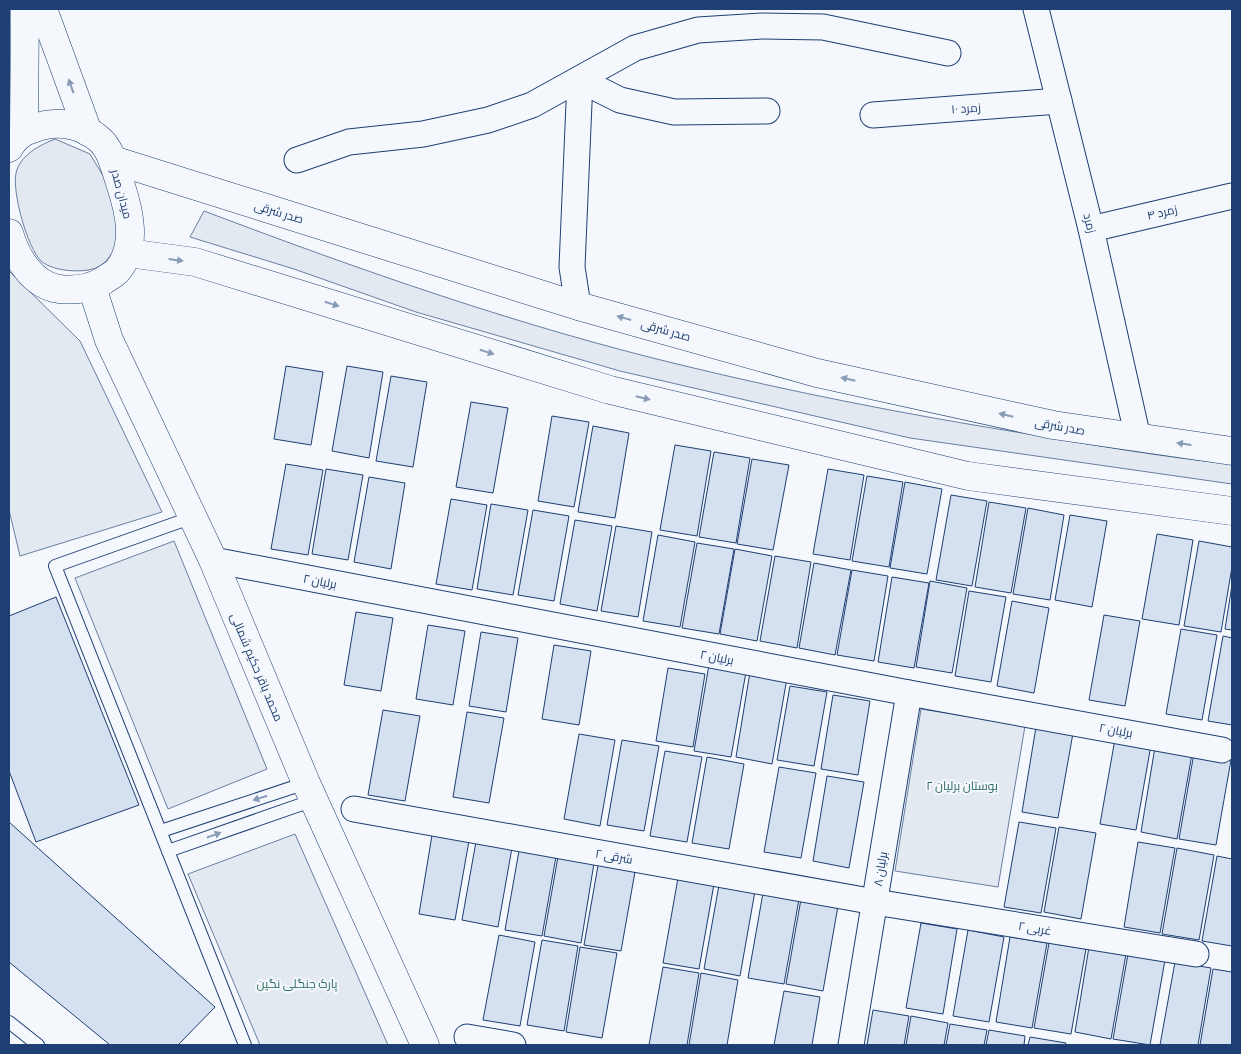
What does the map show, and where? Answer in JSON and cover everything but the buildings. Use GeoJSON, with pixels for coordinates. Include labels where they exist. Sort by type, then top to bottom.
{"type":"FeatureCollection","features":[{"type":"Feature","properties":{"kind":"street"},"geometry":{"type":"LineString","coordinates":[[17,139],[25,9]]}},
{"type":"Feature","properties":{"kind":"street"},"geometry":{"type":"LineString","coordinates":[[43,9],[88,132]]}},
{"type":"Feature","properties":{"kind":"street","name":"زمرد"},"geometry":{"type":"LineString","coordinates":[[1036,9],[1091,229],[1138,438]]}},
{"type":"Feature","properties":{"kind":"street"},"geometry":{"type":"LineString","coordinates":[[297,160],[349,142],[423,134],[488,120],[532,105],[635,48],[698,30],[762,26],[823,27],[948,53]]}},
{"type":"Feature","properties":{"kind":"street"},"geometry":{"type":"LineString","coordinates":[[580,80],[620,100],[674,112],[767,110]]}},
{"type":"Feature","properties":{"kind":"street"},"geometry":{"type":"LineString","coordinates":[[578,306],[572,267],[580,80]]}},
{"type":"Feature","properties":{"kind":"street","name":"زمرد ۱۰"},"geometry":{"type":"LineString","coordinates":[[873,115],[1059,101]]}},
{"type":"Feature","properties":{"kind":"street","name":"میدان صدر"},"geometry":{"type":"LineString","coordinates":[[9,233],[16,250],[34,278],[52,288],[72,291],[92,287],[118,271],[128,253],[131,226],[113,160],[99,139],[79,127],[58,122],[17,139]]}},
{"type":"Feature","properties":{"kind":"street","name":"صدر شرقی"},"geometry":{"type":"LineString","coordinates":[[113,160],[578,306],[817,372],[1053,426],[1232,451]]}},
{"type":"Feature","properties":{"kind":"street","name":"زمرد ۴"},"geometry":{"type":"LineString","coordinates":[[1091,229],[1232,196]]}},
{"type":"Feature","properties":{"kind":"street"},"geometry":{"type":"LineString","coordinates":[[128,253],[195,262],[610,390],[959,473],[1232,510]]}},
{"type":"Feature","properties":{"kind":"street","name":"محمد باقر حکیم شمالی"},"geometry":{"type":"LineString","coordinates":[[92,287],[109,340],[213,560],[310,792],[425,1045]]}},
{"type":"Feature","properties":{"kind":"street","name":"برلیان ۲"},"geometry":{"type":"LineString","coordinates":[[213,560],[910,693],[1222,750]]}},
{"type":"Feature","properties":{"kind":"street","name":"برلیان ۸"},"geometry":{"type":"LineString","coordinates":[[851,1045],[910,693]]}},
{"type":"Feature","properties":{"kind":"street","name":"۲ شرقی"},"geometry":{"type":"LineString","coordinates":[[354,809],[875,902]]}},
{"type":"Feature","properties":{"kind":"street","name":"۲ غربی"},"geometry":{"type":"LineString","coordinates":[[875,902],[1196,954]]}},
{"type":"Feature","properties":{"kind":"street"},"geometry":{"type":"LineString","coordinates":[[467,1037],[513,1045]]}},
{"type":"Feature","properties":{"kind":"lane"},"geometry":{"type":"LineString","coordinates":[[193,517],[56,566],[245,1045]]}},
{"type":"Feature","properties":{"kind":"lane"},"geometry":{"type":"LineString","coordinates":[[160,830],[310,792]]}},
{"type":"Feature","properties":{"kind":"lane"},"geometry":{"type":"LineString","coordinates":[[168,852],[310,792]]}},
{"type":"Feature","properties":{"kind":"lane"},"geometry":{"type":"LineString","coordinates":[[9,1022],[38,1045]]}},
{"type":"Feature","properties":{"kind":"green space"},"geometry":{"type":"Polygon","coordinates":[[[55,139],[90,154],[111,189],[117,215],[118,245],[105,262],[94,269],[79,271],[62,270],[46,265],[41,261],[31,244],[18,206],[15,182],[18,167],[31,152],[55,139]]]}},
{"type":"Feature","properties":{"kind":"green space"},"geometry":{"type":"Polygon","coordinates":[[[204,211],[440,296],[620,350],[764,384],[890,410],[1124,450],[1232,464],[1232,484],[910,438],[620,371],[416,312],[294,269],[190,237],[204,211]]]}},
{"type":"Feature","properties":{"kind":"green space"},"geometry":{"type":"Polygon","coordinates":[[[9,271],[80,341],[162,512],[20,556],[9,510],[9,271]]]}},
{"type":"Feature","properties":{"kind":"green space"},"geometry":{"type":"Polygon","coordinates":[[[174,541],[267,769],[168,809],[75,578],[174,541]]]}},
{"type":"Feature","properties":{"kind":"green space","name":"بوستان برلیان ۲"},"geometry":{"type":"Polygon","coordinates":[[[921,709],[1025,726],[998,887],[895,871],[921,709]]]}},
{"type":"Feature","properties":{"kind":"green space","name":"پارک جنگلی نگین"},"geometry":{"type":"Polygon","coordinates":[[[295,834],[388,1045],[260,1045],[188,874],[295,834]]]}}]}
